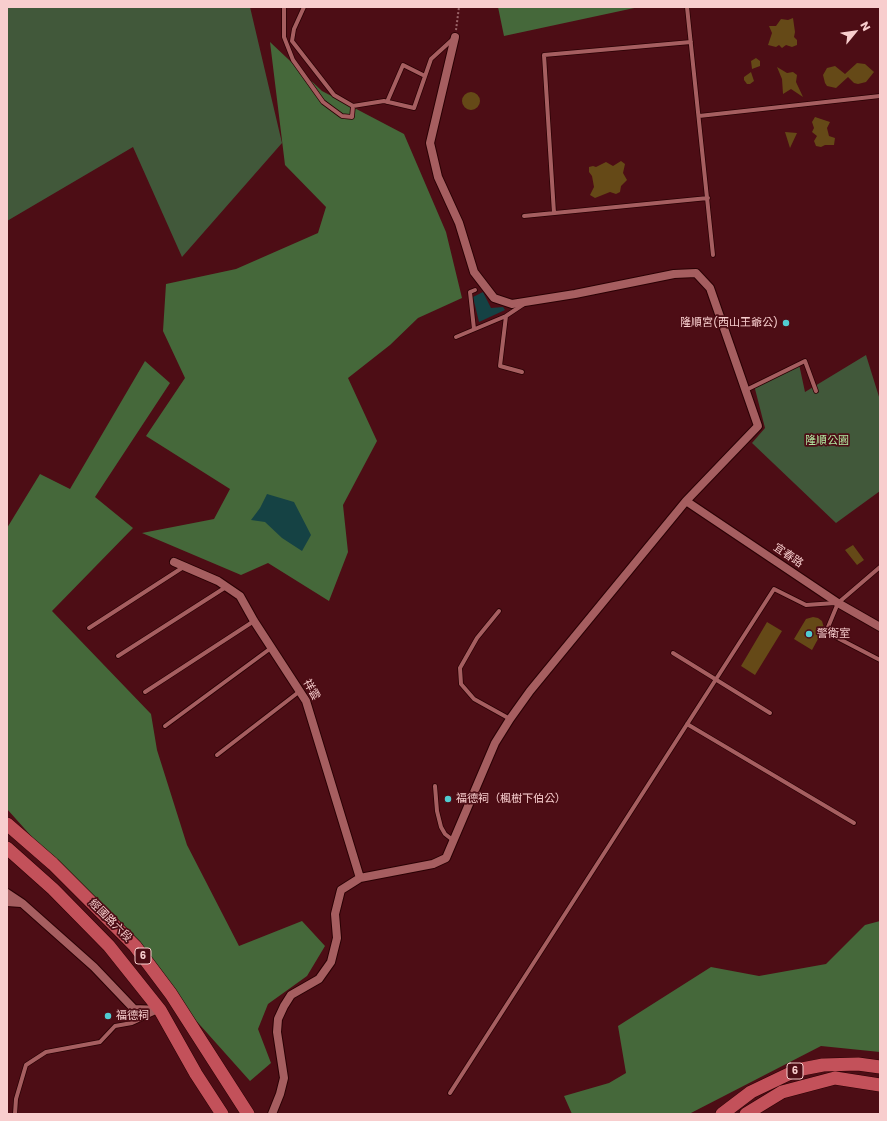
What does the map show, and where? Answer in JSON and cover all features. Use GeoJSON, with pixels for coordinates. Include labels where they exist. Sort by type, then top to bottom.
{"type":"FeatureCollection","features":[{"type":"Feature","properties":{"kind":"main road","name":"經國路六段"},"geometry":{"type":"LineString","coordinates":[[7,824],[53,864],[135,946],[175,1000],[248,1114]]}},
{"type":"Feature","properties":{"kind":"main road","name":"經國路六段"},"geometry":{"type":"LineString","coordinates":[[7,848],[53,889],[109,946],[160,1010],[196,1074],[222,1114]]}},
{"type":"Feature","properties":{"kind":"main road"},"geometry":{"type":"LineString","coordinates":[[160,1010],[175,1000]]}},
{"type":"Feature","properties":{"kind":"main road","name":"6"},"geometry":{"type":"LineString","coordinates":[[722,1114],[751,1092],[797,1070],[823,1065],[858,1064],[880,1067]]}},
{"type":"Feature","properties":{"kind":"main road","name":"6"},"geometry":{"type":"LineString","coordinates":[[746,1114],[782,1092],[835,1078],[880,1085]]}},
{"type":"Feature","properties":{"kind":"street"},"geometry":{"type":"LineString","coordinates":[[272,1114],[280,1094],[284,1078],[277,1032],[278,1019],[291,995],[319,979],[331,962],[337,938],[335,914],[341,890],[360,878],[433,864],[446,858],[494,743],[510,719],[686,501],[758,426],[710,288],[696,272],[674,274],[512,304],[494,298],[474,272],[459,222],[438,177],[430,142],[455,37]]}},
{"type":"Feature","properties":{"kind":"street","name":"宜春路"},"geometry":{"type":"LineString","coordinates":[[686,501],[838,603],[880,627]]}},
{"type":"Feature","properties":{"kind":"street","name":"祥雲"},"geometry":{"type":"LineString","coordinates":[[174,562],[226,586],[240,596],[254,621],[306,701],[360,878]]}},
{"type":"Feature","properties":{"kind":"street"},"geometry":{"type":"LineString","coordinates":[[7,893],[22,903],[94,967],[134,1010],[160,1010]]}},
{"type":"Feature","properties":{"kind":"street"},"geometry":{"type":"LineString","coordinates":[[7,902],[22,903]]}},
{"type":"Feature","properties":{"kind":"lane"},"geometry":{"type":"LineString","coordinates":[[284,7],[284,37],[293,60],[323,102],[342,116],[352,117],[353,106]]}},
{"type":"Feature","properties":{"kind":"lane"},"geometry":{"type":"LineString","coordinates":[[304,7],[294,29],[292,41],[334,96],[353,106],[387,102],[414,108],[432,59],[455,37]]}},
{"type":"Feature","properties":{"kind":"lane"},"geometry":{"type":"LineString","coordinates":[[687,7],[713,256]]}},
{"type":"Feature","properties":{"kind":"lane"},"geometry":{"type":"LineString","coordinates":[[554,213],[544,55],[691,42]]}},
{"type":"Feature","properties":{"kind":"lane"},"geometry":{"type":"LineString","coordinates":[[387,102],[403,65],[426,76]]}},
{"type":"Feature","properties":{"kind":"lane"},"geometry":{"type":"LineString","coordinates":[[699,116],[880,96]]}},
{"type":"Feature","properties":{"kind":"lane"},"geometry":{"type":"LineString","coordinates":[[524,216],[708,198]]}},
{"type":"Feature","properties":{"kind":"lane"},"geometry":{"type":"LineString","coordinates":[[474,329],[470,292],[475,290]]}},
{"type":"Feature","properties":{"kind":"lane"},"geometry":{"type":"LineString","coordinates":[[456,337],[506,316],[530,301]]}},
{"type":"Feature","properties":{"kind":"lane"},"geometry":{"type":"LineString","coordinates":[[506,316],[500,366],[522,372]]}},
{"type":"Feature","properties":{"kind":"lane"},"geometry":{"type":"LineString","coordinates":[[745,390],[805,362],[816,391]]}},
{"type":"Feature","properties":{"kind":"lane"},"geometry":{"type":"LineString","coordinates":[[89,628],[185,566]]}},
{"type":"Feature","properties":{"kind":"lane"},"geometry":{"type":"LineString","coordinates":[[880,567],[838,603],[826,632],[880,660]]}},
{"type":"Feature","properties":{"kind":"lane"},"geometry":{"type":"LineString","coordinates":[[118,656],[226,586]]}},
{"type":"Feature","properties":{"kind":"lane"},"geometry":{"type":"LineString","coordinates":[[450,1093],[774,589],[806,605],[838,603]]}},
{"type":"Feature","properties":{"kind":"lane"},"geometry":{"type":"LineString","coordinates":[[499,611],[476,638],[460,668],[460,684],[474,699],[510,719]]}},
{"type":"Feature","properties":{"kind":"lane"},"geometry":{"type":"LineString","coordinates":[[145,692],[254,621]]}},
{"type":"Feature","properties":{"kind":"lane"},"geometry":{"type":"LineString","coordinates":[[165,726],[271,648]]}},
{"type":"Feature","properties":{"kind":"lane"},"geometry":{"type":"LineString","coordinates":[[673,653],[770,713]]}},
{"type":"Feature","properties":{"kind":"lane"},"geometry":{"type":"LineString","coordinates":[[217,755],[300,691]]}},
{"type":"Feature","properties":{"kind":"lane"},"geometry":{"type":"LineString","coordinates":[[687,724],[854,823]]}},
{"type":"Feature","properties":{"kind":"lane"},"geometry":{"type":"LineString","coordinates":[[435,786],[437,811],[441,827],[445,834],[454,841]]}},
{"type":"Feature","properties":{"kind":"lane"},"geometry":{"type":"LineString","coordinates":[[15,1114],[16,1099],[26,1064],[46,1052],[100,1042],[115,1026],[132,1023],[160,1010]]}},
{"type":"Feature","properties":{"kind":"path"},"geometry":{"type":"LineString","coordinates":[[455,37],[459,7]]}},
{"type":"Feature","properties":{"kind":"green space"},"geometry":{"type":"Polygon","coordinates":[[[7,7],[250,7],[282,143],[182,257],[133,147],[7,221],[7,7]]]}},
{"type":"Feature","properties":{"kind":"green space"},"geometry":{"type":"Polygon","coordinates":[[[498,7],[639,7],[504,36],[498,7]]]}},
{"type":"Feature","properties":{"kind":"green space"},"geometry":{"type":"Polygon","coordinates":[[[270,42],[322,91],[404,134],[446,232],[462,298],[418,318],[390,345],[348,378],[377,441],[343,505],[348,552],[329,601],[268,563],[241,575],[142,533],[214,519],[230,489],[146,436],[185,378],[163,331],[166,284],[236,269],[318,233],[326,207],[285,165],[270,42]]]}},
{"type":"Feature","properties":{"kind":"green space","name":"隆順公園"},"geometry":{"type":"Polygon","coordinates":[[[866,355],[880,400],[880,491],[836,523],[752,443],[765,428],[754,385],[799,364],[805,392],[866,355]]]}},
{"type":"Feature","properties":{"kind":"green space"},"geometry":{"type":"Polygon","coordinates":[[[145,361],[170,383],[95,497],[133,528],[52,611],[151,714],[157,750],[187,845],[239,946],[302,921],[325,946],[307,976],[268,1004],[258,1029],[271,1063],[250,1081],[7,809],[7,528],[40,474],[70,489],[145,361]]]}},
{"type":"Feature","properties":{"kind":"green space"},"geometry":{"type":"Polygon","coordinates":[[[880,921],[880,1052],[821,1046],[689,1114],[572,1114],[564,1096],[609,1083],[626,1073],[618,1026],[711,967],[759,976],[826,964],[865,925],[880,921]]]}},
{"type":"Feature","properties":{"kind":"water"},"geometry":{"type":"Polygon","coordinates":[[[483,292],[491,308],[503,307],[505,310],[479,322],[473,297],[483,292]]]}},
{"type":"Feature","properties":{"kind":"water"},"geometry":{"type":"Polygon","coordinates":[[[267,494],[294,502],[311,535],[302,551],[282,538],[265,522],[251,520],[260,508],[267,494]]]}},
{"type":"Feature","properties":{"kind":"building"},"geometry":{"type":"Polygon","coordinates":[[[793,18],[795,32],[794,37],[797,40],[797,45],[792,47],[786,45],[782,48],[779,45],[776,47],[768,45],[772,33],[769,26],[776,26],[781,19],[788,20],[793,18]]]}},
{"type":"Feature","properties":{"kind":"building"},"geometry":{"type":"Polygon","coordinates":[[[756,58],[760,61],[760,66],[752,69],[751,61],[756,58]]]}},
{"type":"Feature","properties":{"kind":"building"},"geometry":{"type":"Polygon","coordinates":[[[857,63],[865,64],[874,72],[866,82],[858,84],[854,83],[848,77],[836,88],[827,86],[823,75],[827,68],[835,66],[845,74],[857,63]]]}},
{"type":"Feature","properties":{"kind":"building"},"geometry":{"type":"Polygon","coordinates":[[[777,67],[787,73],[793,72],[797,75],[796,82],[803,97],[791,89],[783,94],[782,79],[777,67]]]}},
{"type":"Feature","properties":{"kind":"building"},"geometry":{"type":"Polygon","coordinates":[[[751,72],[754,81],[747,84],[744,77],[751,72]]]}},
{"type":"Feature","properties":{"kind":"building"},"geometry":{"type":"Polygon","coordinates":[[[471,92],[477,95],[480,101],[477,107],[471,110],[465,107],[462,101],[465,95],[471,92]]]}},
{"type":"Feature","properties":{"kind":"building"},"geometry":{"type":"Polygon","coordinates":[[[815,117],[830,122],[827,128],[829,136],[835,138],[834,145],[825,145],[821,147],[816,146],[814,141],[817,136],[812,132],[814,128],[812,122],[815,117]]]}},
{"type":"Feature","properties":{"kind":"building"},"geometry":{"type":"Polygon","coordinates":[[[785,132],[797,133],[790,148],[785,132]]]}},
{"type":"Feature","properties":{"kind":"building"},"geometry":{"type":"Polygon","coordinates":[[[621,161],[625,164],[623,173],[627,180],[621,186],[620,192],[616,194],[610,192],[595,198],[590,195],[594,187],[592,176],[589,172],[589,167],[596,167],[606,162],[613,166],[621,161]]]}},
{"type":"Feature","properties":{"kind":"building"},"geometry":{"type":"Polygon","coordinates":[[[853,545],[864,560],[857,565],[845,550],[853,545]]]}},
{"type":"Feature","properties":{"kind":"building","name":"警衛室"},"geometry":{"type":"Polygon","coordinates":[[[813,617],[822,621],[824,628],[812,650],[794,639],[806,619],[813,617]]]}},
{"type":"Feature","properties":{"kind":"building"},"geometry":{"type":"Polygon","coordinates":[[[767,622],[782,631],[755,675],[741,666],[767,622]]]}},
{"type":"Feature","properties":{"kind":"place","name":"隆順宮(西山王爺公)"},"geometry":{"type":"Point","coordinates":[786,323]}},
{"type":"Feature","properties":{"kind":"place","name":"警衛室"},"geometry":{"type":"Point","coordinates":[809,634]}},
{"type":"Feature","properties":{"kind":"place","name":"福德祠（楓樹下伯公）"},"geometry":{"type":"Point","coordinates":[448,799]}},
{"type":"Feature","properties":{"kind":"place","name":"福德祠"},"geometry":{"type":"Point","coordinates":[108,1016]}}]}
